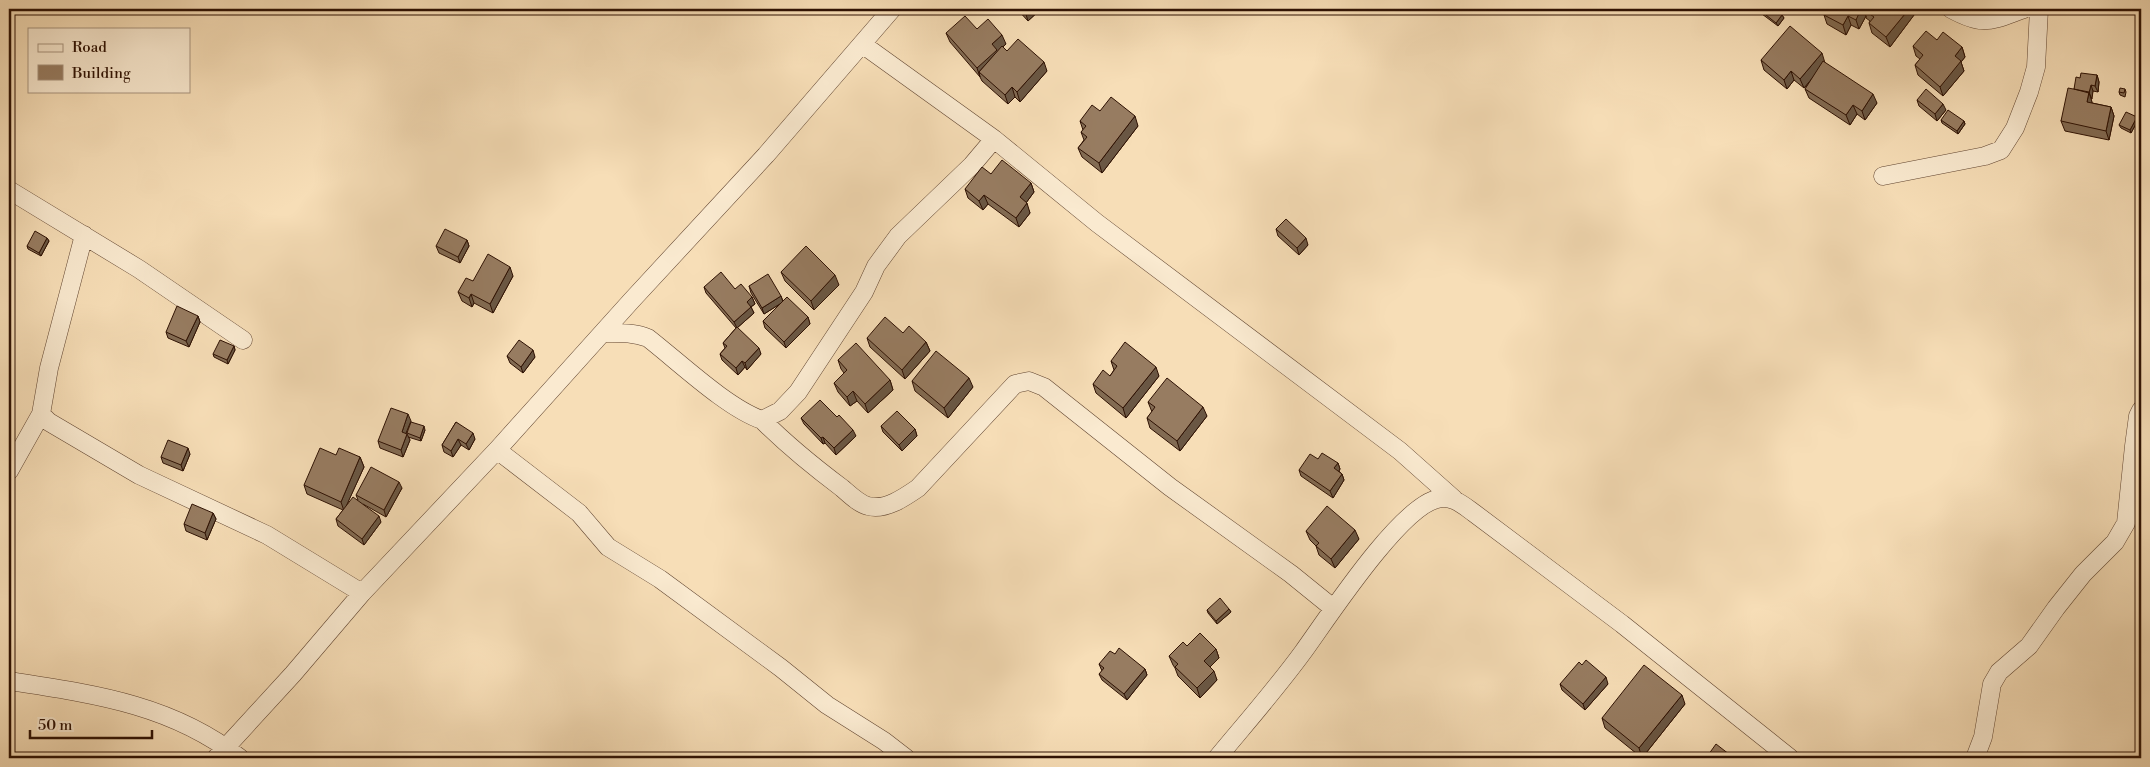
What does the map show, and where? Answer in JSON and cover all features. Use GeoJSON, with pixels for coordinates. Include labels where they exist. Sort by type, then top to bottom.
{"type":"FeatureCollection","features":[{"type":"Feature","properties":{"kind":"street"},"geometry":{"type":"LineString","coordinates":[[220,752],[293,674],[362,593],[497,450],[631,300],[766,155],[892,9]]}},
{"type":"Feature","properties":{"kind":"street"},"geometry":{"type":"LineString","coordinates":[[1951,9],[1970,19],[1987,22],[2024,9]]}},
{"type":"Feature","properties":{"kind":"street"},"geometry":{"type":"LineString","coordinates":[[1883,176],[1985,156],[2001,150],[2015,128],[2036,67],[2039,9]]}},
{"type":"Feature","properties":{"kind":"street"},"geometry":{"type":"LineString","coordinates":[[862,44],[994,139],[1098,222],[1400,451],[1454,499],[1622,624],[1790,758]]}},
{"type":"Feature","properties":{"kind":"street"},"geometry":{"type":"LineString","coordinates":[[762,420],[780,411],[798,392],[864,292],[876,266],[898,236],[972,165],[994,139]]}},
{"type":"Feature","properties":{"kind":"street"},"geometry":{"type":"LineString","coordinates":[[9,190],[84,235],[208,315],[243,340]]}},
{"type":"Feature","properties":{"kind":"street"},"geometry":{"type":"LineString","coordinates":[[9,471],[40,414],[84,235]]}},
{"type":"Feature","properties":{"kind":"street"},"geometry":{"type":"LineString","coordinates":[[631,300],[639,334]]}},
{"type":"Feature","properties":{"kind":"street"},"geometry":{"type":"LineString","coordinates":[[603,333],[639,334],[648,338],[709,386],[744,411],[762,420],[808,462],[849,494],[868,506],[886,505],[902,499],[918,488],[1015,384],[1029,381],[1044,387],[1074,409],[1170,487],[1291,574],[1333,608]]}},
{"type":"Feature","properties":{"kind":"street"},"geometry":{"type":"LineString","coordinates":[[1975,758],[1982,737],[1992,684],[1999,672],[2029,646],[2083,574],[2115,542],[2126,523],[2134,446],[2138,416],[2141,410]]}},
{"type":"Feature","properties":{"kind":"street"},"geometry":{"type":"LineString","coordinates":[[40,414],[49,422],[139,475],[267,535],[362,593]]}},
{"type":"Feature","properties":{"kind":"street"},"geometry":{"type":"LineString","coordinates":[[497,450],[579,513],[608,546],[660,579],[781,668],[827,705],[884,741],[906,758]]}},
{"type":"Feature","properties":{"kind":"street"},"geometry":{"type":"LineString","coordinates":[[1217,758],[1303,652],[1333,608],[1393,533],[1418,510],[1437,499],[1454,499]]}},
{"type":"Feature","properties":{"kind":"street"},"geometry":{"type":"LineString","coordinates":[[9,681],[78,692],[155,711],[193,727],[220,752],[240,758]]}},
{"type":"Feature","properties":{"kind":"building"},"geometry":{"type":"Polygon","coordinates":[[[1762,9],[1774,9],[1782,15],[1776,23],[1761,11],[1762,9]]]}},
{"type":"Feature","properties":{"kind":"building"},"geometry":{"type":"Polygon","coordinates":[[[1827,9],[1861,9],[1856,20],[1848,16],[1843,25],[1824,15],[1827,9]]]}},
{"type":"Feature","properties":{"kind":"building"},"geometry":{"type":"Polygon","coordinates":[[[1863,9],[1909,9],[1886,37],[1869,23],[1874,17],[1863,9]]]}},
{"type":"Feature","properties":{"kind":"building"},"geometry":{"type":"Polygon","coordinates":[[[965,16],[977,29],[988,19],[1002,35],[992,44],[997,50],[977,68],[946,33],[965,16]]]}},
{"type":"Feature","properties":{"kind":"building"},"geometry":{"type":"Polygon","coordinates":[[[1790,26],[1822,53],[1800,79],[1791,71],[1784,80],[1761,60],[1790,26]]]}},
{"type":"Feature","properties":{"kind":"building"},"geometry":{"type":"Polygon","coordinates":[[[1926,31],[1937,40],[1943,32],[1962,47],[1955,56],[1961,61],[1940,87],[1915,65],[1923,55],[1913,46],[1926,31]]]}},
{"type":"Feature","properties":{"kind":"building"},"geometry":{"type":"Polygon","coordinates":[[[1018,39],[1044,62],[1017,92],[1012,87],[1005,95],[979,72],[1002,46],[1007,51],[1018,39]]]}},
{"type":"Feature","properties":{"kind":"building"},"geometry":{"type":"Polygon","coordinates":[[[1823,61],[1873,94],[1862,111],[1853,105],[1846,115],[1805,89],[1823,61]]]}},
{"type":"Feature","properties":{"kind":"building"},"geometry":{"type":"Polygon","coordinates":[[[2081,73],[2097,75],[2095,86],[2091,85],[2089,93],[2074,89],[2076,77],[2080,78],[2081,73]]]}},
{"type":"Feature","properties":{"kind":"building"},"geometry":{"type":"Polygon","coordinates":[[[2068,88],[2089,92],[2087,102],[2111,107],[2106,131],[2061,121],[2068,88]]]}},
{"type":"Feature","properties":{"kind":"building"},"geometry":{"type":"Polygon","coordinates":[[[2120,88],[2125,89],[2124,93],[2119,92],[2120,88]]]}},
{"type":"Feature","properties":{"kind":"building"},"geometry":{"type":"Polygon","coordinates":[[[1926,89],[1943,104],[1935,114],[1917,100],[1926,89]]]}},
{"type":"Feature","properties":{"kind":"building"},"geometry":{"type":"Polygon","coordinates":[[[1111,97],[1135,116],[1099,163],[1078,148],[1087,137],[1081,132],[1086,126],[1080,121],[1092,105],[1100,111],[1111,97]]]}},
{"type":"Feature","properties":{"kind":"building"},"geometry":{"type":"Polygon","coordinates":[[[1948,110],[1964,121],[1957,131],[1941,120],[1948,110]]]}},
{"type":"Feature","properties":{"kind":"building"},"geometry":{"type":"Polygon","coordinates":[[[2126,112],[2137,117],[2130,130],[2119,125],[2126,112]]]}},
{"type":"Feature","properties":{"kind":"building"},"geometry":{"type":"Polygon","coordinates":[[[1002,160],[1031,183],[1020,197],[1027,203],[1016,218],[984,195],[979,201],[965,189],[982,167],[991,174],[1002,160]]]}},
{"type":"Feature","properties":{"kind":"building"},"geometry":{"type":"Polygon","coordinates":[[[1286,219],[1306,238],[1297,248],[1276,229],[1286,219]]]}},
{"type":"Feature","properties":{"kind":"building"},"geometry":{"type":"Polygon","coordinates":[[[445,229],[467,240],[458,257],[436,246],[445,229]]]}},
{"type":"Feature","properties":{"kind":"building"},"geometry":{"type":"Polygon","coordinates":[[[35,231],[47,238],[39,253],[27,246],[35,231]]]}},
{"type":"Feature","properties":{"kind":"building"},"geometry":{"type":"Polygon","coordinates":[[[806,246],[835,275],[811,301],[781,272],[806,246]]]}},
{"type":"Feature","properties":{"kind":"building"},"geometry":{"type":"Polygon","coordinates":[[[488,254],[510,267],[490,304],[471,294],[469,298],[458,292],[466,278],[473,281],[488,254]]]}},
{"type":"Feature","properties":{"kind":"building"},"geometry":{"type":"Polygon","coordinates":[[[721,272],[735,289],[741,284],[752,297],[747,302],[751,307],[734,322],[704,287],[721,272]]]}},
{"type":"Feature","properties":{"kind":"building"},"geometry":{"type":"Polygon","coordinates":[[[768,274],[781,296],[762,308],[749,286],[768,274]]]}},
{"type":"Feature","properties":{"kind":"building"},"geometry":{"type":"Polygon","coordinates":[[[787,297],[808,317],[784,342],[763,321],[787,297]]]}},
{"type":"Feature","properties":{"kind":"building"},"geometry":{"type":"Polygon","coordinates":[[[177,306],[198,316],[186,341],[166,332],[177,306]]]}},
{"type":"Feature","properties":{"kind":"building"},"geometry":{"type":"Polygon","coordinates":[[[885,317],[903,333],[909,326],[926,342],[902,370],[867,338],[885,317]]]}},
{"type":"Feature","properties":{"kind":"building"},"geometry":{"type":"Polygon","coordinates":[[[737,327],[759,348],[745,363],[742,361],[736,368],[720,354],[727,346],[723,343],[737,327]]]}},
{"type":"Feature","properties":{"kind":"building"},"geometry":{"type":"Polygon","coordinates":[[[220,340],[234,346],[227,360],[213,354],[220,340]]]}},
{"type":"Feature","properties":{"kind":"building"},"geometry":{"type":"Polygon","coordinates":[[[519,340],[533,350],[521,367],[507,356],[519,340]]]}},
{"type":"Feature","properties":{"kind":"building"},"geometry":{"type":"Polygon","coordinates":[[[1125,342],[1156,367],[1123,408],[1093,384],[1103,370],[1110,376],[1117,366],[1111,361],[1125,342]]]}},
{"type":"Feature","properties":{"kind":"building"},"geometry":{"type":"Polygon","coordinates":[[[856,343],[890,380],[865,404],[853,391],[847,397],[834,383],[847,370],[838,360],[856,343]]]}},
{"type":"Feature","properties":{"kind":"building"},"geometry":{"type":"Polygon","coordinates":[[[936,351],[969,378],[944,408],[912,381],[936,351]]]}},
{"type":"Feature","properties":{"kind":"building"},"geometry":{"type":"Polygon","coordinates":[[[1167,378],[1203,407],[1177,441],[1147,418],[1155,407],[1148,402],[1167,378]]]}},
{"type":"Feature","properties":{"kind":"building"},"geometry":{"type":"Polygon","coordinates":[[[820,400],[837,417],[839,415],[853,430],[834,448],[801,418],[820,400]]]}},
{"type":"Feature","properties":{"kind":"building"},"geometry":{"type":"Polygon","coordinates":[[[391,408],[408,414],[402,432],[407,434],[401,450],[378,441],[391,408]]]}},
{"type":"Feature","properties":{"kind":"building"},"geometry":{"type":"Polygon","coordinates":[[[897,411],[915,429],[899,445],[881,426],[897,411]]]}},
{"type":"Feature","properties":{"kind":"building"},"geometry":{"type":"Polygon","coordinates":[[[411,422],[424,426],[420,438],[407,433],[411,422]]]}},
{"type":"Feature","properties":{"kind":"building"},"geometry":{"type":"Polygon","coordinates":[[[456,422],[473,433],[466,444],[458,439],[451,451],[442,445],[456,422]]]}},
{"type":"Feature","properties":{"kind":"building"},"geometry":{"type":"Polygon","coordinates":[[[168,440],[188,448],[181,465],[161,457],[168,440]]]}},
{"type":"Feature","properties":{"kind":"building"},"geometry":{"type":"Polygon","coordinates":[[[320,448],[336,455],[339,448],[360,457],[341,502],[304,485],[320,448]]]}},
{"type":"Feature","properties":{"kind":"building"},"geometry":{"type":"Polygon","coordinates":[[[1322,453],[1338,463],[1334,468],[1342,474],[1330,491],[1299,470],[1310,454],[1318,459],[1322,453]]]}},
{"type":"Feature","properties":{"kind":"building"},"geometry":{"type":"Polygon","coordinates":[[[371,467],[399,482],[384,510],[356,495],[371,467]]]}},
{"type":"Feature","properties":{"kind":"building"},"geometry":{"type":"Polygon","coordinates":[[[353,497],[379,516],[362,539],[336,519],[353,497]]]}},
{"type":"Feature","properties":{"kind":"building"},"geometry":{"type":"Polygon","coordinates":[[[192,504],[213,513],[205,533],[184,524],[192,504]]]}},
{"type":"Feature","properties":{"kind":"building"},"geometry":{"type":"Polygon","coordinates":[[[1327,506],[1355,530],[1331,559],[1316,546],[1319,543],[1306,531],[1327,506]]]}},
{"type":"Feature","properties":{"kind":"building"},"geometry":{"type":"Polygon","coordinates":[[[1220,598],[1229,609],[1216,621],[1207,610],[1220,598]]]}},
{"type":"Feature","properties":{"kind":"building"},"geometry":{"type":"Polygon","coordinates":[[[1200,633],[1216,649],[1204,661],[1214,671],[1197,688],[1175,667],[1178,664],[1169,656],[1183,642],[1187,646],[1200,633]]]}},
{"type":"Feature","properties":{"kind":"building"},"geometry":{"type":"Polygon","coordinates":[[[1119,648],[1145,669],[1124,694],[1099,674],[1104,668],[1099,664],[1110,651],[1115,654],[1119,648]]]}},
{"type":"Feature","properties":{"kind":"building"},"geometry":{"type":"Polygon","coordinates":[[[1586,660],[1606,677],[1583,704],[1560,684],[1579,662],[1582,665],[1586,660]]]}},
{"type":"Feature","properties":{"kind":"building"},"geometry":{"type":"Polygon","coordinates":[[[1644,665],[1682,695],[1639,748],[1602,718],[1644,665]]]}},
{"type":"Feature","properties":{"kind":"building"},"geometry":{"type":"Polygon","coordinates":[[[1716,744],[1734,758],[1706,758],[1716,744]]]}}]}
